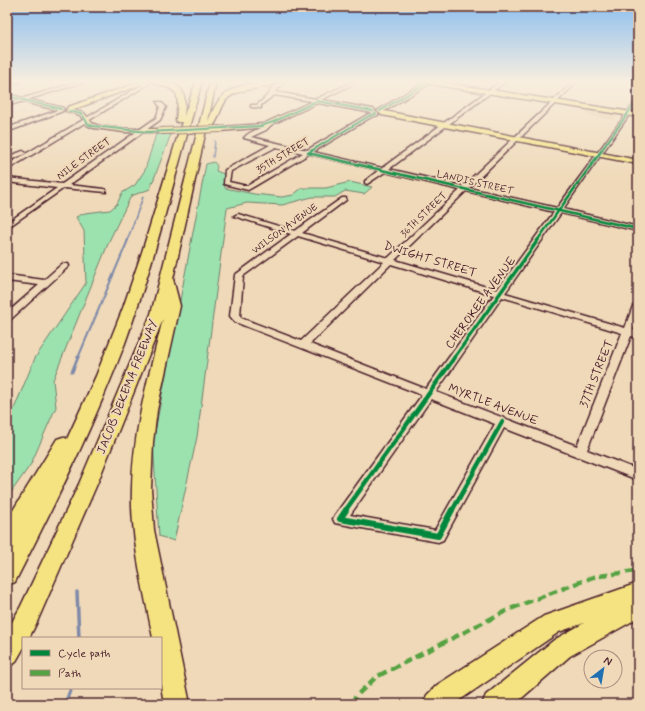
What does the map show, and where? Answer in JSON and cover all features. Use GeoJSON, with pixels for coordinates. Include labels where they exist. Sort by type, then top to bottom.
{"type":"FeatureCollection","features":[{"type":"Feature","properties":{"kind":"highway"},"geometry":{"type":"LineString","coordinates":[[175,163],[180,115]]}},
{"type":"Feature","properties":{"kind":"highway"},"geometry":{"type":"LineString","coordinates":[[7,575],[66,459],[110,359],[143,269],[189,115]]}},
{"type":"Feature","properties":{"kind":"highway","name":"JACOB DEKEMA FREEWAY"},"geometry":{"type":"LineString","coordinates":[[7,655],[29,614],[88,484],[158,314],[205,115]]}},
{"type":"Feature","properties":{"kind":"highway"},"geometry":{"type":"LineString","coordinates":[[200,133],[210,125],[215,115]]}},
{"type":"Feature","properties":{"kind":"highway"},"geometry":{"type":"LineString","coordinates":[[166,279],[173,306],[149,410],[144,442],[141,489],[144,530],[177,704]]}},
{"type":"Feature","properties":{"kind":"highway"},"geometry":{"type":"LineString","coordinates":[[7,538],[52,464],[110,359]]}},
{"type":"Feature","properties":{"kind":"highway"},"geometry":{"type":"LineString","coordinates":[[436,704],[446,694],[552,624],[638,593]]}},
{"type":"Feature","properties":{"kind":"highway"},"geometry":{"type":"LineString","coordinates":[[495,704],[562,648],[638,606]]}},
{"type":"Feature","properties":{"kind":"main road"},"geometry":{"type":"LineString","coordinates":[[83,115],[88,124],[93,126],[140,132],[256,127],[269,124],[287,115]]}},
{"type":"Feature","properties":{"kind":"main road"},"geometry":{"type":"LineString","coordinates":[[390,115],[638,162]]}},
{"type":"Feature","properties":{"kind":"street"},"geometry":{"type":"LineString","coordinates":[[7,130],[47,115]]}},
{"type":"Feature","properties":{"kind":"street"},"geometry":{"type":"LineString","coordinates":[[8,166],[94,115]]}},
{"type":"Feature","properties":{"kind":"street","name":"NILE STREET"},"geometry":{"type":"LineString","coordinates":[[7,226],[158,119],[160,115]]}},
{"type":"Feature","properties":{"kind":"street","name":"35TH STREET"},"geometry":{"type":"LineString","coordinates":[[274,145],[228,170],[226,183],[248,188],[308,153],[368,115]]}},
{"type":"Feature","properties":{"kind":"street"},"geometry":{"type":"LineString","coordinates":[[367,182],[457,115]]}},
{"type":"Feature","properties":{"kind":"street","name":"36TH STREET"},"geometry":{"type":"LineString","coordinates":[[303,345],[541,115]]}},
{"type":"Feature","properties":{"kind":"street","name":"CHEROKEE AVENUE"},"geometry":{"type":"LineString","coordinates":[[502,422],[438,536],[340,519],[627,115]]}},
{"type":"Feature","properties":{"kind":"street","name":"LANDIS STREET"},"geometry":{"type":"LineString","coordinates":[[269,124],[267,127],[249,135],[247,138],[638,229]]}},
{"type":"Feature","properties":{"kind":"street"},"geometry":{"type":"LineString","coordinates":[[7,159],[47,143]]}},
{"type":"Feature","properties":{"kind":"street"},"geometry":{"type":"LineString","coordinates":[[7,180],[104,191]]}},
{"type":"Feature","properties":{"kind":"street","name":"WILSON AVENUE"},"geometry":{"type":"LineString","coordinates":[[239,275],[344,200]]}},
{"type":"Feature","properties":{"kind":"street","name":"DWIGHT STREET"},"geometry":{"type":"LineString","coordinates":[[238,216],[633,333]]}},
{"type":"Feature","properties":{"kind":"street"},"geometry":{"type":"LineString","coordinates":[[7,318],[65,266]]}},
{"type":"Feature","properties":{"kind":"street","name":"MYRTLE AVENUE"},"geometry":{"type":"LineString","coordinates":[[239,275],[235,316],[238,320],[638,475]]}},
{"type":"Feature","properties":{"kind":"street"},"geometry":{"type":"LineString","coordinates":[[7,278],[46,283]]}},
{"type":"Feature","properties":{"kind":"street","name":"37TH STREET"},"geometry":{"type":"LineString","coordinates":[[580,453],[633,333],[638,306]]}},
{"type":"Feature","properties":{"kind":"shaded area"},"geometry":{"type":"Polygon","coordinates":[[[586,115],[617,115],[614,120],[586,115]]]}},
{"type":"Feature","properties":{"kind":"green space"},"geometry":{"type":"Polygon","coordinates":[[[156,134],[171,134],[150,189],[131,196],[110,239],[53,380],[56,407],[31,464],[7,498],[7,422],[11,416],[35,358],[86,283],[84,231],[76,217],[85,213],[110,210],[117,204],[122,193],[135,185],[145,170],[156,134]]]}},
{"type":"Feature","properties":{"kind":"green space"},"geometry":{"type":"Polygon","coordinates":[[[214,162],[217,166],[216,171],[224,174],[225,188],[254,194],[282,197],[293,195],[302,188],[326,188],[350,182],[372,187],[364,194],[345,191],[335,197],[312,197],[282,205],[247,203],[227,208],[197,437],[174,541],[159,536],[153,442],[206,164],[214,162]]]}},
{"type":"Feature","properties":{"kind":"waterway"},"geometry":{"type":"LineString","coordinates":[[213,157],[215,141]]}},
{"type":"Feature","properties":{"kind":"waterway"},"geometry":{"type":"LineString","coordinates":[[127,241],[143,197]]}},
{"type":"Feature","properties":{"kind":"waterway"},"geometry":{"type":"LineString","coordinates":[[78,358],[128,240]]}},
{"type":"Feature","properties":{"kind":"waterway"},"geometry":{"type":"LineString","coordinates":[[72,372],[78,357]]}},
{"type":"Feature","properties":{"kind":"waterway"},"geometry":{"type":"LineString","coordinates":[[77,592],[79,637]]}},
{"type":"Feature","properties":{"kind":"waterway"},"geometry":{"type":"LineString","coordinates":[[65,704],[71,689]]}},
{"type":"Feature","properties":{"kind":"marked path"},"geometry":{"type":"LineString","coordinates":[[350,704],[357,695],[376,677],[510,609],[593,577],[635,571]]}},
{"type":"Feature","properties":{"kind":"cycle path"},"geometry":{"type":"LineString","coordinates":[[83,115],[88,124],[93,126],[148,132],[261,126],[287,115]]}},
{"type":"Feature","properties":{"kind":"cycle path"},"geometry":{"type":"LineString","coordinates":[[308,153],[372,115]]}},
{"type":"Feature","properties":{"kind":"cycle path"},"geometry":{"type":"LineString","coordinates":[[502,422],[438,536],[340,519],[627,115]]}},
{"type":"Feature","properties":{"kind":"cycle path"},"geometry":{"type":"LineString","coordinates":[[308,153],[638,229]]}}]}
